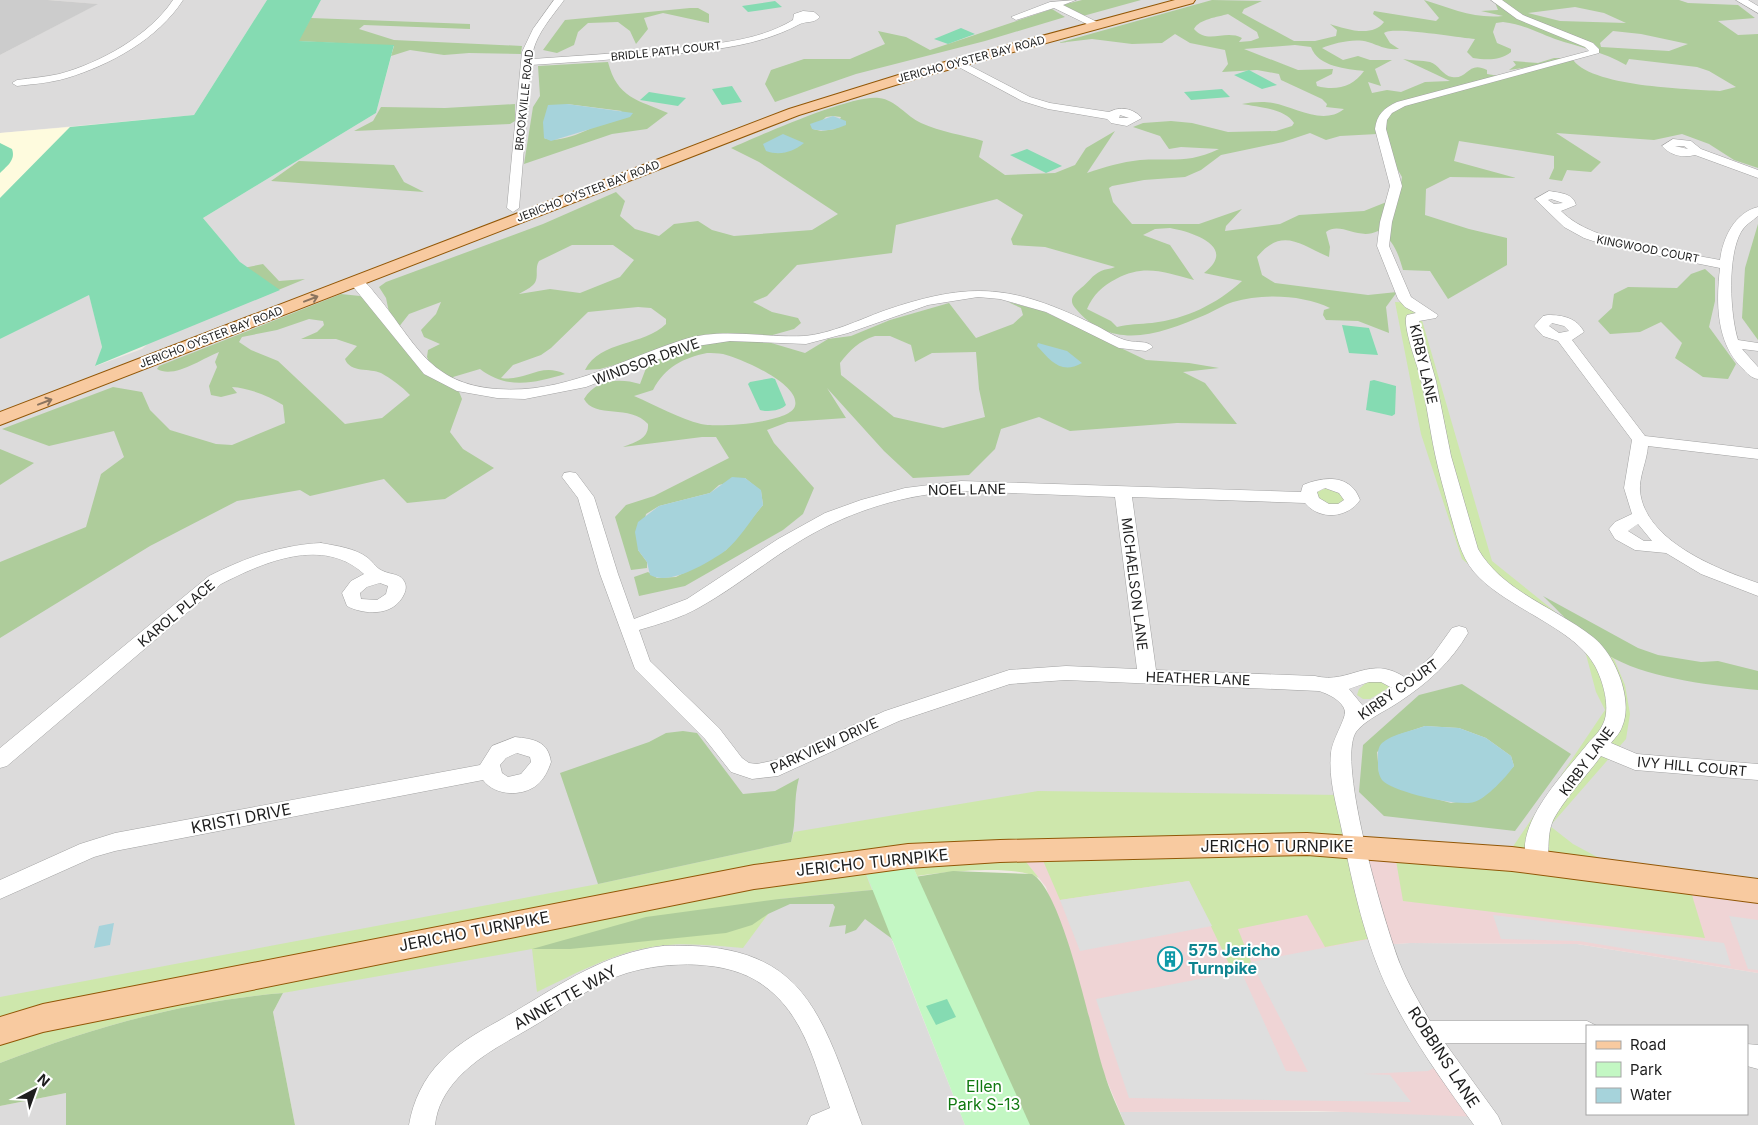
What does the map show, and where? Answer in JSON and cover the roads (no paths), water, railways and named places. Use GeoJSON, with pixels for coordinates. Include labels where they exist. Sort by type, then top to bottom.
{"type":"FeatureCollection","features":[{"type":"Feature","properties":{"kind":"main road","name":"JERICHO OYSTER BAY ROAD"},"geometry":{"type":"LineString","coordinates":[[0,404],[84,379],[356,281],[823,97],[957,62],[1090,23],[1158,0]]}},
{"type":"Feature","properties":{"kind":"main road","name":"JERICHO OYSTER BAY ROAD"},"geometry":{"type":"LineString","coordinates":[[0,419],[84,379],[513,208],[823,97],[1090,23],[1189,0]]}},
{"type":"Feature","properties":{"kind":"main road"},"geometry":{"type":"LineString","coordinates":[[447,246],[457,239],[509,218],[514,213],[513,208]]}},
{"type":"Feature","properties":{"kind":"main road","name":"JERICHO TURNPIKE"},"geometry":{"type":"LineString","coordinates":[[0,1031],[44,1018],[369,952],[804,869],[908,856],[1000,851],[1262,844],[1356,846],[1537,862],[1758,891]]}},
{"type":"Feature","properties":{"kind":"street"},"geometry":{"type":"LineString","coordinates":[[17,83],[68,74],[113,53],[152,29],[173,10],[178,0]]}},
{"type":"Feature","properties":{"kind":"street","name":"BROOKVILLE ROAD"},"geometry":{"type":"LineString","coordinates":[[513,208],[530,43],[559,0]]}},
{"type":"Feature","properties":{"kind":"street"},"geometry":{"type":"LineString","coordinates":[[1016,17],[1071,0]]}},
{"type":"Feature","properties":{"kind":"street","name":"KIRBY LANE"},"geometry":{"type":"LineString","coordinates":[[1496,0],[1520,17],[1589,46],[1594,49],[1594,53],[1401,104],[1385,111],[1381,119],[1380,130],[1391,163],[1396,188],[1395,198],[1385,226],[1383,244],[1405,299],[1431,315],[1415,316],[1412,318],[1413,325],[1430,381],[1443,456],[1469,549],[1479,566],[1493,581],[1587,642],[1598,652],[1609,673],[1615,708],[1613,726],[1544,816],[1537,834],[1535,848],[1537,862]]}},
{"type":"Feature","properties":{"kind":"street"},"geometry":{"type":"LineString","coordinates":[[1741,0],[1758,10]]}},
{"type":"Feature","properties":{"kind":"street"},"geometry":{"type":"LineString","coordinates":[[1053,4],[1090,23]]}},
{"type":"Feature","properties":{"kind":"street","name":"BRIDLE PATH COURT"},"geometry":{"type":"LineString","coordinates":[[527,62],[630,56],[750,41],[775,35],[800,20]]}},
{"type":"Feature","properties":{"kind":"street"},"geometry":{"type":"LineString","coordinates":[[957,62],[1000,87],[1031,101],[1048,106],[1111,116]]}},
{"type":"Feature","properties":{"kind":"street"},"geometry":{"type":"LineString","coordinates":[[1696,151],[1758,174]]}},
{"type":"Feature","properties":{"kind":"street","name":"KINGWOOD COURT"},"geometry":{"type":"LineString","coordinates":[[1551,207],[1556,216],[1568,226],[1586,235],[1605,241],[1726,265]]}},
{"type":"Feature","properties":{"kind":"street"},"geometry":{"type":"LineString","coordinates":[[1758,211],[1733,233],[1726,265],[1727,331],[1732,344],[1742,359],[1758,374]]}},
{"type":"Feature","properties":{"kind":"street","name":"WINDSOR DRIVE"},"geometry":{"type":"LineString","coordinates":[[356,281],[382,310],[426,368],[458,386],[483,392],[537,393],[562,389],[594,379],[687,343],[703,340],[730,337],[806,340],[843,330],[925,301],[956,294],[1000,295],[1025,301],[1051,309],[1124,345],[1146,347]]}},
{"type":"Feature","properties":{"kind":"street"},"geometry":{"type":"LineString","coordinates":[[1562,337],[1640,440],[1640,457],[1632,486],[1634,501],[1641,516],[1670,548],[1716,574],[1758,590]]}},
{"type":"Feature","properties":{"kind":"street"},"geometry":{"type":"LineString","coordinates":[[1732,344],[1758,348]]}},
{"type":"Feature","properties":{"kind":"street"},"geometry":{"type":"LineString","coordinates":[[1640,440],[1758,454]]}},
{"type":"Feature","properties":{"kind":"street","name":"PARKVIEW DRIVE"},"geometry":{"type":"LineString","coordinates":[[570,477],[586,496],[609,574],[629,627],[635,650],[652,677],[698,718],[740,767],[754,772],[769,771],[892,716],[1009,678],[1030,674],[1066,673]]}},
{"type":"Feature","properties":{"kind":"street","name":"NOEL LANE"},"geometry":{"type":"LineString","coordinates":[[629,627],[692,603],[816,524],[853,509],[911,492],[937,487],[962,486],[1309,498]]}},
{"type":"Feature","properties":{"kind":"street","name":"MICHAELSON LANE"},"geometry":{"type":"LineString","coordinates":[[1123,492],[1147,676]]}},
{"type":"Feature","properties":{"kind":"street"},"geometry":{"type":"LineString","coordinates":[[1641,516],[1620,526],[1618,529],[1621,536],[1641,546],[1670,548]]}},
{"type":"Feature","properties":{"kind":"street","name":"KAROL PLACE"},"geometry":{"type":"LineString","coordinates":[[0,760],[215,580],[240,566],[273,554],[308,548],[337,550],[355,556],[370,566],[378,577]]}},
{"type":"Feature","properties":{"kind":"street","name":"KIRBY COURT"},"geometry":{"type":"LineString","coordinates":[[1354,721],[1431,670],[1444,656],[1459,633]]}},
{"type":"Feature","properties":{"kind":"street","name":"HEATHER LANE"},"geometry":{"type":"LineString","coordinates":[[1066,673],[1316,683],[1329,686],[1348,684],[1367,674],[1378,673],[1389,676],[1405,687]]}},
{"type":"Feature","properties":{"kind":"street","name":"HEATHER LANE"},"geometry":{"type":"LineString","coordinates":[[1329,686],[1350,701],[1354,711],[1354,721]]}},
{"type":"Feature","properties":{"kind":"street"},"geometry":{"type":"LineString","coordinates":[[1354,721],[1347,731],[1342,752],[1343,781],[1356,846]]}},
{"type":"Feature","properties":{"kind":"street","name":"IVY HILL COURT"},"geometry":{"type":"LineString","coordinates":[[1598,746],[1635,762],[1758,772]]}},
{"type":"Feature","properties":{"kind":"street","name":"KRISTI DRIVE"},"geometry":{"type":"LineString","coordinates":[[0,890],[88,850],[115,842],[489,771]]}},
{"type":"Feature","properties":{"kind":"street","name":"ROBBINS LANE"},"geometry":{"type":"LineString","coordinates":[[1356,846],[1365,894],[1389,965],[1424,1032],[1490,1125]]}},
{"type":"Feature","properties":{"kind":"street","name":"ANNETTE WAY"},"geometry":{"type":"LineString","coordinates":[[422,1125],[437,1084],[455,1063],[471,1051],[575,988],[627,963],[654,957],[685,956],[716,957],[742,964],[771,977],[800,1003],[813,1027],[847,1120],[820,1125]]}},
{"type":"Feature","properties":{"kind":"street"},"geometry":{"type":"LineString","coordinates":[[1424,1032],[1586,1032]]}},
{"type":"Feature","properties":{"kind":"water"},"geometry":{"type":"Polygon","coordinates":[[[567,104],[633,113],[630,117],[551,141],[544,138],[543,122],[548,105],[567,104]]]}},
{"type":"Feature","properties":{"kind":"water"},"geometry":{"type":"Polygon","coordinates":[[[833,116],[846,121],[846,125],[829,130],[812,129],[810,124],[833,116]]]}},
{"type":"Feature","properties":{"kind":"water"},"geometry":{"type":"Polygon","coordinates":[[[783,134],[804,143],[786,152],[766,151],[763,144],[783,134]]]}},
{"type":"Feature","properties":{"kind":"water"},"geometry":{"type":"Polygon","coordinates":[[[1038,343],[1067,351],[1082,363],[1068,368],[1057,365],[1037,346],[1038,343]]]}},
{"type":"Feature","properties":{"kind":"water"},"geometry":{"type":"Polygon","coordinates":[[[732,477],[745,478],[761,490],[763,505],[736,541],[718,556],[689,572],[668,578],[658,578],[650,575],[647,562],[638,550],[635,532],[638,522],[659,506],[710,493],[732,477]]]}},
{"type":"Feature","properties":{"kind":"water"},"geometry":{"type":"Polygon","coordinates":[[[1425,726],[1459,728],[1486,738],[1511,756],[1514,766],[1490,792],[1474,802],[1441,800],[1412,794],[1388,785],[1382,780],[1378,771],[1380,745],[1391,737],[1425,726]]]}},
{"type":"Feature","properties":{"kind":"water"},"geometry":{"type":"Polygon","coordinates":[[[114,923],[110,945],[94,948],[99,926],[114,923]]]}},
{"type":"Feature","properties":{"kind":"place","name":"575 Jericho Turnpike"},"geometry":{"type":"Point","coordinates":[1170,959]}},
{"type":"Feature","properties":{"kind":"park label","name":"Ellen Park S-13"},"geometry":{"type":"Point","coordinates":[984,1095]}}]}
